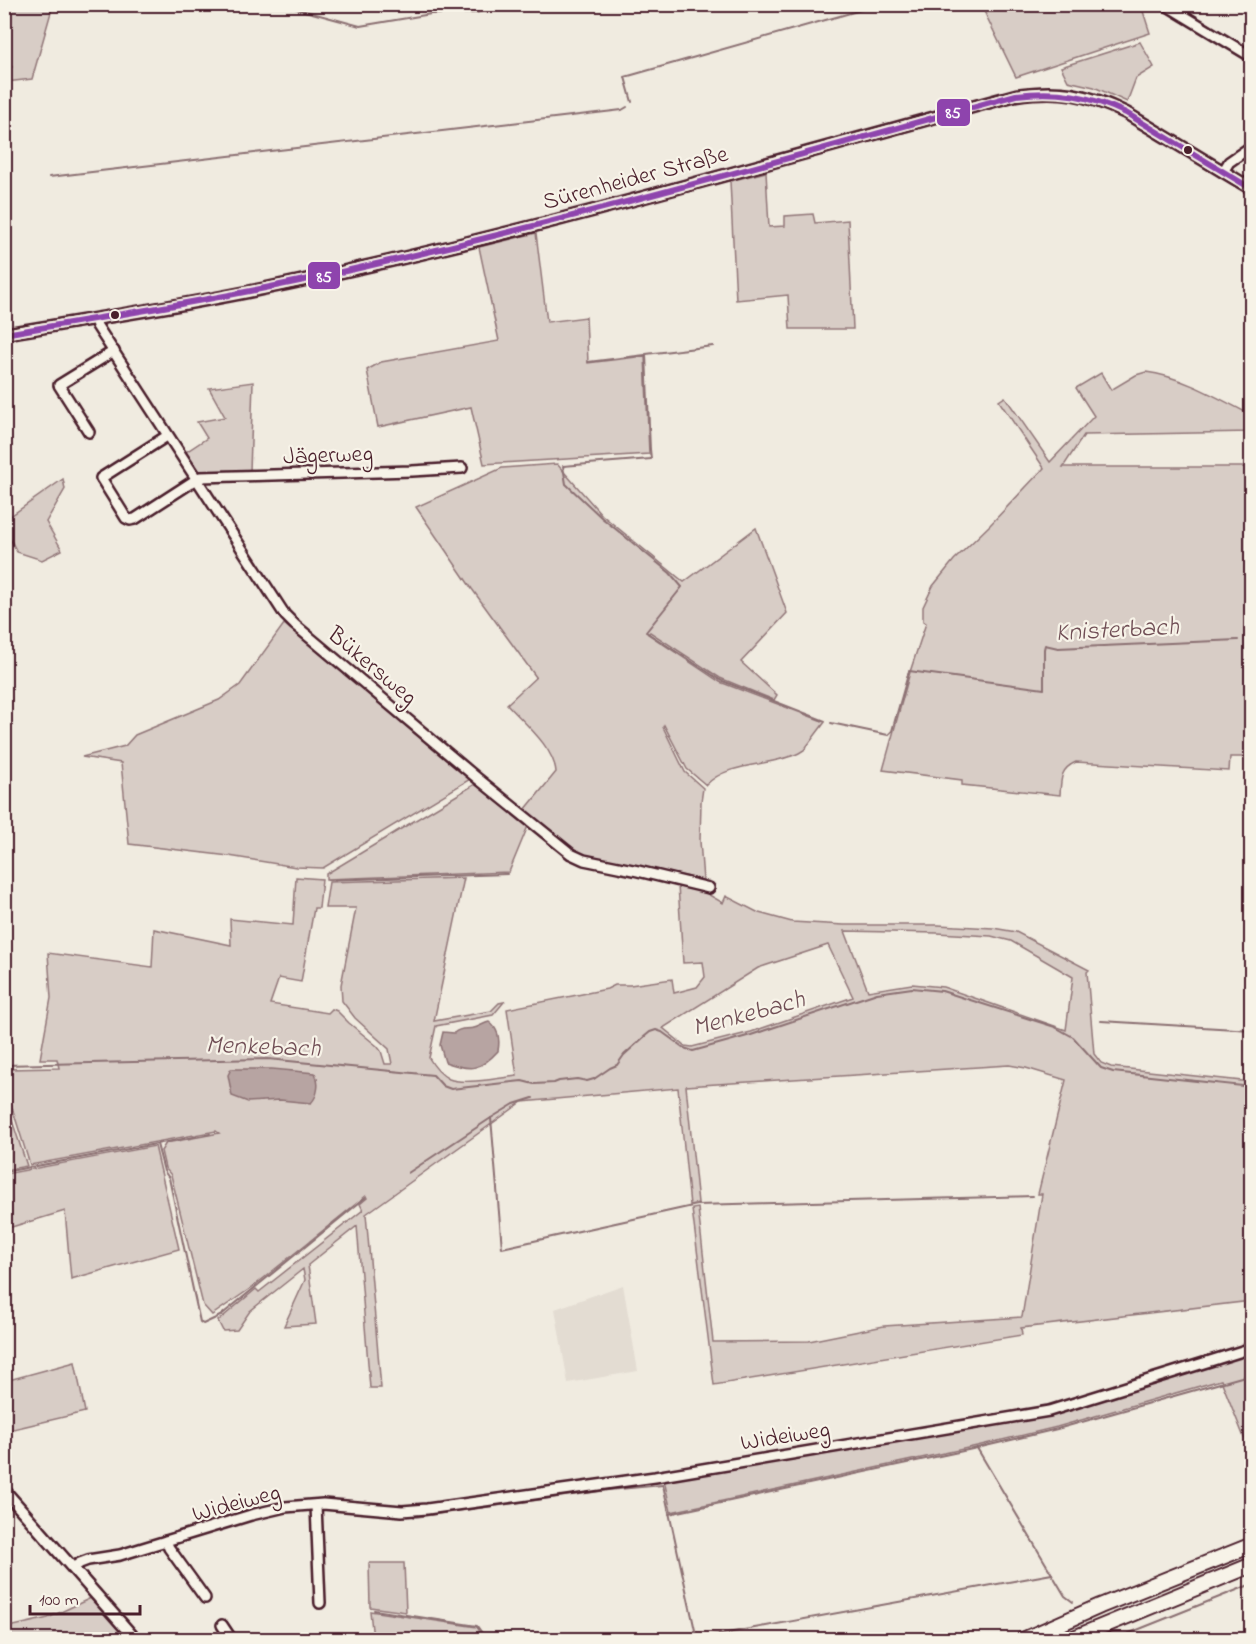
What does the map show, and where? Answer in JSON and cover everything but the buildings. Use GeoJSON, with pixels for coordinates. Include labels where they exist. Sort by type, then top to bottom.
{"type":"FeatureCollection","features":[{"type":"Feature","properties":{"kind":"highway"},"geometry":{"type":"LineString","coordinates":[[1023,1640],[1251,1545]]}},
{"type":"Feature","properties":{"kind":"highway"},"geometry":{"type":"LineString","coordinates":[[1069,1640],[1251,1565]]}},
{"type":"Feature","properties":{"kind":"main road","name":"Sürenheider Straße"},"geometry":{"type":"LineString","coordinates":[[4,334],[264,289],[537,225],[1016,95],[1035,92],[1062,92],[1098,100],[1126,113],[1251,189]]}},
{"type":"Feature","properties":{"kind":"main road"},"geometry":{"type":"LineString","coordinates":[[4,1490],[136,1640]]}},
{"type":"Feature","properties":{"kind":"street"},"geometry":{"type":"LineString","coordinates":[[1166,5],[1251,57]]}},
{"type":"Feature","properties":{"kind":"street"},"geometry":{"type":"LineString","coordinates":[[1223,172],[1229,162],[1251,146]]}},
{"type":"Feature","properties":{"kind":"street","name":"Bükersweg"},"geometry":{"type":"LineString","coordinates":[[95,319],[97,326],[167,436],[290,620],[562,848],[584,860],[709,888]]}},
{"type":"Feature","properties":{"kind":"street"},"geometry":{"type":"LineString","coordinates":[[89,432],[59,385],[114,351]]}},
{"type":"Feature","properties":{"kind":"street"},"geometry":{"type":"LineString","coordinates":[[167,436],[101,478],[126,518],[135,519],[196,479]]}},
{"type":"Feature","properties":{"kind":"street","name":"Jägerweg"},"geometry":{"type":"LineString","coordinates":[[196,479],[200,477],[462,468]]}},
{"type":"Feature","properties":{"kind":"street","name":"Wideiweg"},"geometry":{"type":"LineString","coordinates":[[73,1568],[88,1560],[120,1555],[251,1515],[285,1507],[316,1505],[402,1510],[427,1509],[655,1477],[1049,1411],[1251,1348]]}},
{"type":"Feature","properties":{"kind":"street","name":"Wideiweg"},"geometry":{"type":"LineString","coordinates":[[316,1505],[320,1603]]}},
{"type":"Feature","properties":{"kind":"street","name":"Wideiweg"},"geometry":{"type":"LineString","coordinates":[[166,1541],[205,1598]]}},
{"type":"Feature","properties":{"kind":"street"},"geometry":{"type":"LineString","coordinates":[[222,1625],[232,1640]]}},
{"type":"Feature","properties":{"kind":"shaded area"},"geometry":{"type":"Polygon","coordinates":[[[5,4],[53,5],[32,79],[6,82],[8,71],[12,67],[5,59],[5,4]]]}},
{"type":"Feature","properties":{"kind":"shaded area"},"geometry":{"type":"Polygon","coordinates":[[[981,5],[1141,5],[1150,33],[1016,77],[981,5]]]}},
{"type":"Feature","properties":{"kind":"shaded area"},"geometry":{"type":"Polygon","coordinates":[[[1140,42],[1154,67],[1136,78],[1127,102],[1094,87],[1068,81],[1061,67],[1140,42]]]}},
{"type":"Feature","properties":{"kind":"shaded area"},"geometry":{"type":"Polygon","coordinates":[[[766,172],[769,227],[785,226],[785,216],[813,214],[815,223],[848,220],[853,329],[790,329],[788,295],[736,300],[730,181],[766,172]]]}},
{"type":"Feature","properties":{"kind":"shaded area"},"geometry":{"type":"Polygon","coordinates":[[[536,233],[547,322],[586,317],[588,363],[645,356],[649,454],[484,464],[471,407],[378,427],[367,370],[381,362],[499,341],[479,247],[536,233]]]}},
{"type":"Feature","properties":{"kind":"shaded area"},"geometry":{"type":"Polygon","coordinates":[[[1146,372],[1186,383],[1251,415],[1251,432],[1084,435],[1063,467],[1251,467],[1251,757],[1230,757],[1229,771],[1076,762],[1064,771],[1060,795],[962,785],[962,780],[883,770],[926,623],[923,621],[923,607],[933,586],[954,560],[1044,468],[999,401],[1005,397],[1050,462],[1094,416],[1076,388],[1101,373],[1111,390],[1136,375],[1146,372]]]}},
{"type":"Feature","properties":{"kind":"shaded area"},"geometry":{"type":"Polygon","coordinates":[[[253,382],[250,471],[195,472],[183,454],[207,438],[197,422],[225,417],[209,388],[253,382]]]}},
{"type":"Feature","properties":{"kind":"shaded area"},"geometry":{"type":"Polygon","coordinates":[[[557,464],[602,515],[684,582],[756,528],[787,613],[741,662],[777,695],[774,700],[720,678],[650,632],[648,634],[720,682],[825,722],[804,750],[799,753],[726,772],[715,777],[706,785],[687,769],[664,725],[685,772],[703,788],[700,841],[703,880],[578,853],[525,810],[556,772],[550,753],[544,744],[507,704],[536,677],[416,507],[502,468],[557,464]]]}},
{"type":"Feature","properties":{"kind":"shaded area"},"geometry":{"type":"Polygon","coordinates":[[[63,479],[65,489],[46,522],[62,550],[42,560],[17,552],[5,529],[5,520],[63,479]]]}},
{"type":"Feature","properties":{"kind":"shaded area"},"geometry":{"type":"Polygon","coordinates":[[[284,624],[472,778],[323,868],[296,867],[129,844],[121,763],[82,757],[125,746],[135,735],[219,700],[240,685],[284,624]]]}},
{"type":"Feature","properties":{"kind":"shaded area"},"geometry":{"type":"Polygon","coordinates":[[[477,783],[528,826],[509,872],[326,879],[326,874],[477,783]]]}},
{"type":"Feature","properties":{"kind":"shaded area"},"geometry":{"type":"Polygon","coordinates":[[[296,877],[322,879],[319,908],[314,908],[301,982],[279,978],[270,1004],[328,1013],[332,1009],[337,1011],[377,1046],[385,1064],[392,1064],[389,1049],[355,1018],[342,1001],[341,985],[356,908],[325,908],[329,882],[464,878],[434,1021],[491,1011],[499,1003],[504,1002],[493,1015],[436,1026],[429,1058],[438,1070],[455,1081],[517,1076],[507,1009],[607,989],[615,985],[672,979],[674,993],[697,987],[705,977],[703,962],[683,963],[678,885],[704,892],[723,903],[726,896],[759,913],[792,922],[844,925],[938,925],[993,928],[1016,932],[1089,970],[1087,972],[1094,1054],[1101,1063],[1111,1067],[1251,1082],[1251,1301],[1021,1328],[1022,1335],[714,1385],[692,1209],[698,1208],[713,1342],[809,1341],[884,1326],[1022,1317],[1042,1194],[1038,1194],[1066,1080],[1009,1065],[686,1086],[698,1203],[690,1205],[678,1088],[522,1102],[366,1214],[381,1388],[370,1388],[357,1226],[308,1265],[316,1324],[284,1326],[305,1280],[303,1269],[250,1311],[237,1330],[223,1331],[218,1321],[256,1289],[259,1292],[363,1210],[360,1204],[367,1198],[366,1196],[254,1286],[212,1315],[203,1305],[171,1175],[165,1168],[161,1151],[166,1143],[219,1133],[216,1131],[30,1165],[5,1085],[4,1073],[8,1069],[59,1068],[57,1059],[40,1059],[51,998],[48,953],[152,967],[154,929],[231,945],[230,919],[293,925],[296,877]],[[845,931],[868,991],[912,984],[943,987],[1066,1030],[1073,977],[1011,941],[991,936],[845,931]],[[828,945],[758,968],[663,1028],[685,1046],[692,1047],[751,1032],[853,997],[828,945]]]}},
{"type":"Feature","properties":{"kind":"shaded area"},"geometry":{"type":"Polygon","coordinates":[[[489,1022],[497,1031],[499,1039],[498,1051],[492,1058],[480,1066],[468,1068],[445,1062],[440,1045],[443,1032],[454,1033],[489,1022]]]}},
{"type":"Feature","properties":{"kind":"shaded area"},"geometry":{"type":"Polygon","coordinates":[[[231,1069],[272,1069],[315,1073],[317,1093],[311,1103],[280,1100],[248,1102],[232,1096],[228,1075],[231,1069]]]}},
{"type":"Feature","properties":{"kind":"shaded area"},"geometry":{"type":"Polygon","coordinates":[[[4,1096],[27,1166],[5,1170],[4,1170],[4,1096]]]}},
{"type":"Feature","properties":{"kind":"shaded area"},"geometry":{"type":"Polygon","coordinates":[[[155,1146],[179,1249],[71,1279],[65,1211],[5,1229],[5,1174],[155,1146]]]}},
{"type":"Feature","properties":{"kind":"shaded area"},"geometry":{"type":"Polygon","coordinates":[[[623,1285],[638,1371],[568,1383],[555,1309],[623,1285]]]}},
{"type":"Feature","properties":{"kind":"shaded area"},"geometry":{"type":"Polygon","coordinates":[[[1251,1354],[1251,1455],[1221,1380],[1057,1427],[671,1512],[664,1480],[1054,1415],[1251,1354]]]}},
{"type":"Feature","properties":{"kind":"shaded area"},"geometry":{"type":"Polygon","coordinates":[[[75,1362],[85,1412],[5,1431],[5,1381],[75,1362]]]}},
{"type":"Feature","properties":{"kind":"shaded area"},"geometry":{"type":"Polygon","coordinates":[[[369,1563],[404,1563],[406,1612],[370,1607],[369,1563]]]}},
{"type":"Feature","properties":{"kind":"shaded area"},"geometry":{"type":"Polygon","coordinates":[[[91,1598],[127,1639],[5,1639],[5,1628],[48,1618],[91,1598]]]}},
{"type":"Feature","properties":{"kind":"shaded area"},"geometry":{"type":"Polygon","coordinates":[[[370,1611],[477,1627],[485,1639],[373,1639],[370,1611]]]}},
{"type":"Feature","properties":{"kind":"waterway"},"geometry":{"type":"LineString","coordinates":[[279,4],[360,26],[431,14],[475,13],[508,4]]}},
{"type":"Feature","properties":{"kind":"waterway"},"geometry":{"type":"LineString","coordinates":[[632,102],[625,77],[882,4]]}},
{"type":"Feature","properties":{"kind":"waterway"},"geometry":{"type":"LineString","coordinates":[[49,177],[622,110],[627,107]]}},
{"type":"Feature","properties":{"kind":"waterway"},"geometry":{"type":"LineString","coordinates":[[650,450],[646,354],[713,346]]}},
{"type":"Feature","properties":{"kind":"waterway"},"geometry":{"type":"LineString","coordinates":[[588,362],[645,355]]}},
{"type":"Feature","properties":{"kind":"waterway"},"geometry":{"type":"LineString","coordinates":[[650,449],[651,459],[563,466],[566,484],[602,518],[670,573],[682,587],[646,632],[720,680],[825,721]]}},
{"type":"Feature","properties":{"kind":"waterway","name":"Knisterbach"},"geometry":{"type":"LineString","coordinates":[[1246,640],[1252,639]]}},
{"type":"Feature","properties":{"kind":"waterway","name":"Knisterbach"},"geometry":{"type":"LineString","coordinates":[[831,723],[888,735],[892,731],[909,671],[1044,689],[1045,645],[1058,648],[1238,640]]}},
{"type":"Feature","properties":{"kind":"waterway"},"geometry":{"type":"LineString","coordinates":[[327,880],[507,874]]}},
{"type":"Feature","properties":{"kind":"waterway","name":"Menkebach"},"geometry":{"type":"LineString","coordinates":[[4,1065],[268,1059],[433,1075],[443,1086],[451,1089],[522,1081],[534,1084],[577,1079],[587,1081],[617,1065],[624,1055],[644,1037],[656,1030],[684,1048],[693,1051],[751,1035],[877,993],[912,988],[942,991],[1055,1027],[1073,1037],[1101,1068],[1113,1072],[1252,1087]]}},
{"type":"Feature","properties":{"kind":"waterway"},"geometry":{"type":"LineString","coordinates":[[1101,1021],[1252,1030]]}},
{"type":"Feature","properties":{"kind":"waterway"},"geometry":{"type":"LineString","coordinates":[[408,1173],[514,1104],[533,1098]]}},
{"type":"Feature","properties":{"kind":"waterway"},"geometry":{"type":"LineString","coordinates":[[491,1118],[502,1248],[697,1205],[1033,1196]]}},
{"type":"Feature","properties":{"kind":"waterway"},"geometry":{"type":"LineString","coordinates":[[4,1172],[210,1134]]}},
{"type":"Feature","properties":{"kind":"waterway"},"geometry":{"type":"LineString","coordinates":[[157,1144],[164,1171],[169,1178],[200,1322],[203,1324],[220,1316],[365,1198]]}},
{"type":"Feature","properties":{"kind":"waterway"},"geometry":{"type":"LineString","coordinates":[[669,1514],[1057,1429],[1252,1374]]}},
{"type":"Feature","properties":{"kind":"waterway"},"geometry":{"type":"LineString","coordinates":[[977,1448],[1065,1596],[1073,1602]]}},
{"type":"Feature","properties":{"kind":"waterway"},"geometry":{"type":"LineString","coordinates":[[411,1515],[415,1517],[608,1490],[663,1485],[696,1635],[700,1638],[1052,1574]]}},
{"type":"Feature","properties":{"kind":"waterway"},"geometry":{"type":"LineString","coordinates":[[1112,1640],[1252,1584]]}},
{"type":"Feature","properties":{"kind":"waterway"},"geometry":{"type":"LineString","coordinates":[[374,1610],[477,1626],[487,1640]]}},
{"type":"Feature","properties":{"kind":"transit line","name":"85"},"geometry":{"type":"LineString","coordinates":[[4,334],[271,287],[442,249],[689,185],[1016,95],[1046,93],[1073,95],[1112,107],[1126,113],[1252,189]]}}]}
